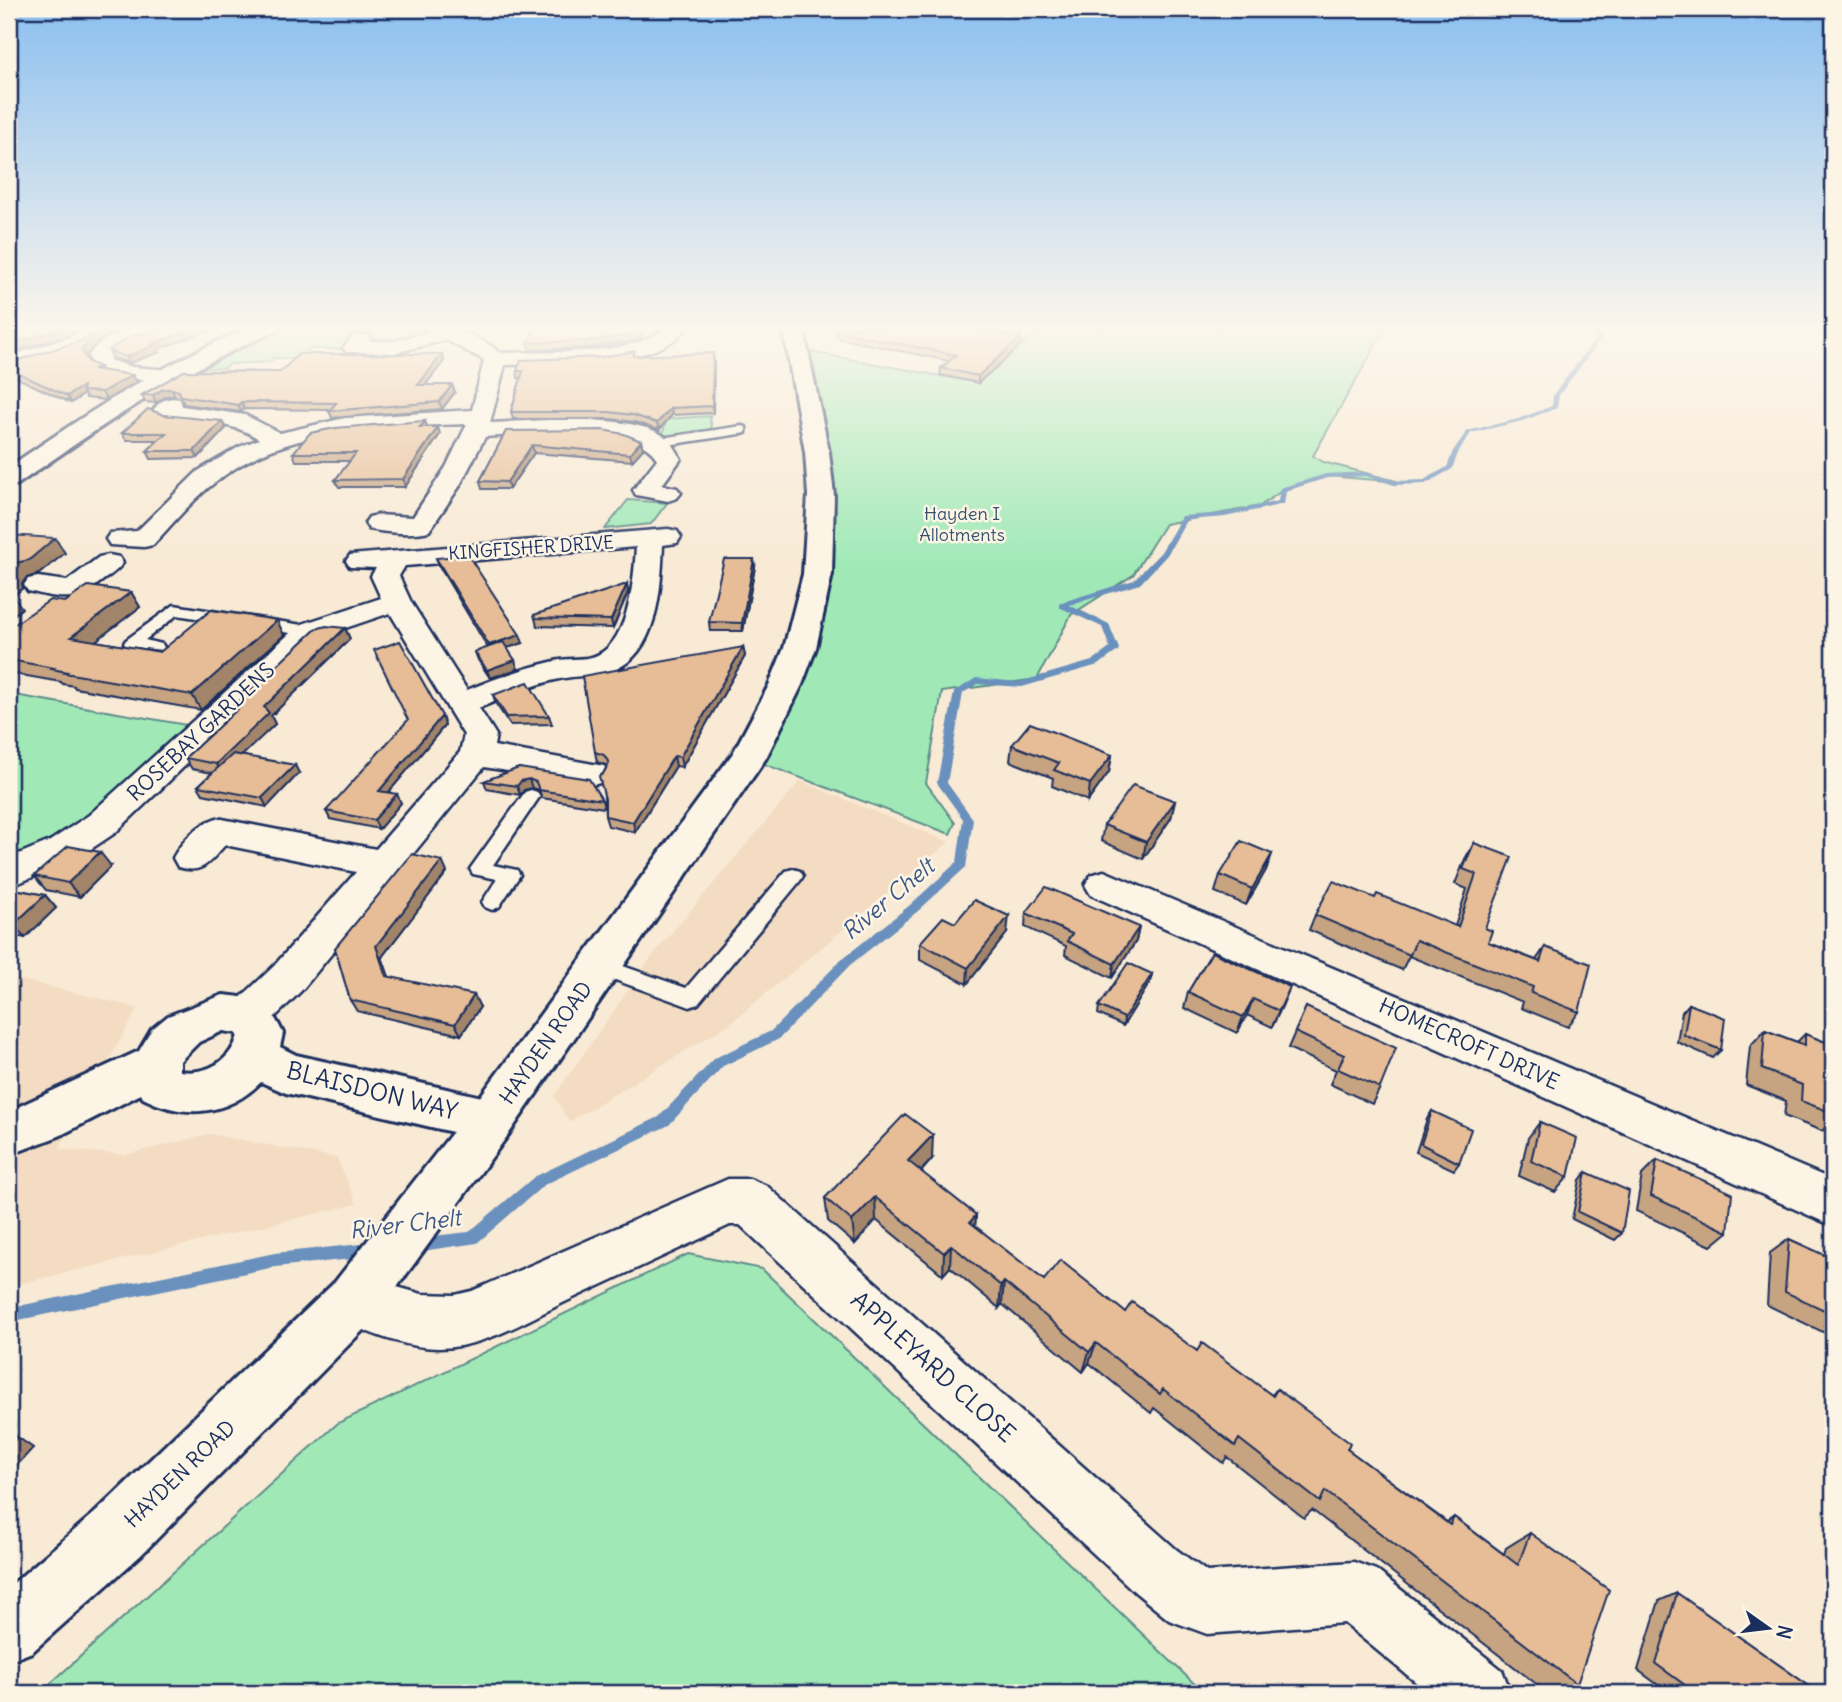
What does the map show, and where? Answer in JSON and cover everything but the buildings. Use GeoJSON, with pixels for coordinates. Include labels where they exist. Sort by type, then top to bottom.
{"type":"FeatureCollection","features":[{"type":"Feature","properties":{"kind":"main road"},"geometry":{"type":"LineString","coordinates":[[9,480],[116,406]]}},
{"type":"Feature","properties":{"kind":"main road","name":"HAYDEN ROAD"},"geometry":{"type":"LineString","coordinates":[[9,1629],[119,1533],[364,1289],[491,1120],[748,758],[774,713],[807,631],[816,595],[819,476],[807,406]]}},
{"type":"Feature","properties":{"kind":"main road"},"geometry":{"type":"LineString","coordinates":[[9,480],[20,484],[23,491],[9,504]]}},
{"type":"Feature","properties":{"kind":"main road"},"geometry":{"type":"LineString","coordinates":[[223,1013],[252,1036],[238,1075],[214,1088],[191,1094],[171,1091],[159,1084],[156,1063],[165,1045],[184,1028],[204,1018],[223,1013]]}},
{"type":"Feature","properties":{"kind":"main road","name":"BLAISDON WAY"},"geometry":{"type":"LineString","coordinates":[[252,1036],[286,1073],[491,1120]]}},
{"type":"Feature","properties":{"kind":"main road"},"geometry":{"type":"LineString","coordinates":[[9,1133],[42,1121],[156,1063]]}},
{"type":"Feature","properties":{"kind":"street"},"geometry":{"type":"LineString","coordinates":[[169,406],[163,412],[235,420],[261,430],[276,441]]}},
{"type":"Feature","properties":{"kind":"street"},"geometry":{"type":"LineString","coordinates":[[378,523],[421,525],[465,458],[483,406]]}},
{"type":"Feature","properties":{"kind":"street"},"geometry":{"type":"LineString","coordinates":[[39,598],[72,590],[114,551],[144,539],[198,484],[217,469],[276,441],[319,429],[363,422],[614,429],[641,433],[661,442],[669,459],[645,490],[668,494]]}},
{"type":"Feature","properties":{"kind":"street","name":"KINGFISHER DRIVE"},"geometry":{"type":"LineString","coordinates":[[360,561],[659,538],[640,619],[625,651],[618,657],[596,666],[547,672],[462,704]]}},
{"type":"Feature","properties":{"kind":"street"},"geometry":{"type":"LineString","coordinates":[[252,1036],[288,978],[476,754],[480,735],[397,602],[386,576],[395,559]]}},
{"type":"Feature","properties":{"kind":"street","name":"ROSEBAY GARDENS"},"geometry":{"type":"LineString","coordinates":[[9,873],[63,850],[102,824],[309,631],[397,602]]}},
{"type":"Feature","properties":{"kind":"street"},"geometry":{"type":"LineString","coordinates":[[476,754],[548,773],[592,774]]}},
{"type":"Feature","properties":{"kind":"street"},"geometry":{"type":"LineString","coordinates":[[191,858],[217,831],[384,864]]}},
{"type":"Feature","properties":{"kind":"street","name":"HOMECROFT DRIVE"},"geometry":{"type":"LineString","coordinates":[[1104,884],[1833,1203]]}},
{"type":"Feature","properties":{"kind":"street","name":"APPLEYARD CLOSE"},"geometry":{"type":"LineString","coordinates":[[364,1289],[410,1320],[453,1322],[491,1310],[718,1206],[728,1202],[750,1202],[1183,1593],[1207,1603],[1223,1603],[1353,1592],[1479,1693]]}},
{"type":"Feature","properties":{"kind":"lane"},"geometry":{"type":"LineString","coordinates":[[661,442],[742,430]]}},
{"type":"Feature","properties":{"kind":"lane"},"geometry":{"type":"LineString","coordinates":[[156,647],[132,643],[174,610],[309,631]]}},
{"type":"Feature","properties":{"kind":"lane"},"geometry":{"type":"LineString","coordinates":[[492,902],[510,875],[480,869],[531,796]]}},
{"type":"Feature","properties":{"kind":"lane"},"geometry":{"type":"LineString","coordinates":[[600,966],[690,998],[793,876]]}},
{"type":"Feature","properties":{"kind":"shaded area"},"geometry":{"type":"Polygon","coordinates":[[[800,781],[949,842],[728,1025],[569,1122],[554,1096],[653,955],[800,781]]]}},
{"type":"Feature","properties":{"kind":"shaded area"},"geometry":{"type":"Polygon","coordinates":[[[9,977],[138,1008],[59,1149],[125,1155],[209,1134],[337,1158],[357,1204],[9,1286],[9,977]]]}},
{"type":"Feature","properties":{"kind":"green space","name":"Hayden I Allotments"},"geometry":{"type":"Polygon","coordinates":[[[802,406],[1341,406],[1313,456],[1323,462],[1400,482],[1327,476],[1283,490],[1260,506],[1165,524],[1133,575],[1071,615],[1037,679],[942,692],[926,783],[955,823],[950,834],[748,758],[820,545],[802,406]]]}},
{"type":"Feature","properties":{"kind":"green space"},"geometry":{"type":"Polygon","coordinates":[[[710,416],[712,433],[661,442],[666,419],[710,416]]]}},
{"type":"Feature","properties":{"kind":"green space"},"geometry":{"type":"Polygon","coordinates":[[[628,500],[667,503],[651,524],[605,529],[628,500]]]}},
{"type":"Feature","properties":{"kind":"green space"},"geometry":{"type":"Polygon","coordinates":[[[9,694],[204,728],[19,870],[9,873],[9,694]]]}},
{"type":"Feature","properties":{"kind":"green space"},"geometry":{"type":"Polygon","coordinates":[[[688,1254],[762,1269],[1204,1693],[40,1693],[338,1423],[688,1254]]]}},
{"type":"Feature","properties":{"kind":"waterway","name":"River Chelt"},"geometry":{"type":"LineString","coordinates":[[415,1245],[472,1238],[539,1181],[664,1121],[719,1062],[775,1035],[846,962],[914,908],[962,864],[968,819],[942,783],[959,692],[976,681],[1019,685],[1095,663],[1115,649],[1106,626],[1062,605],[1137,582],[1164,553],[1185,518],[1225,515],[1281,502],[1283,490],[1326,476],[1367,474],[1394,483],[1425,482],[1450,468],[1456,451],[1469,432],[1520,420],[1555,406]]}},
{"type":"Feature","properties":{"kind":"waterway","name":"River Chelt"},"geometry":{"type":"LineString","coordinates":[[9,1315],[275,1260],[371,1250]]}}]}
